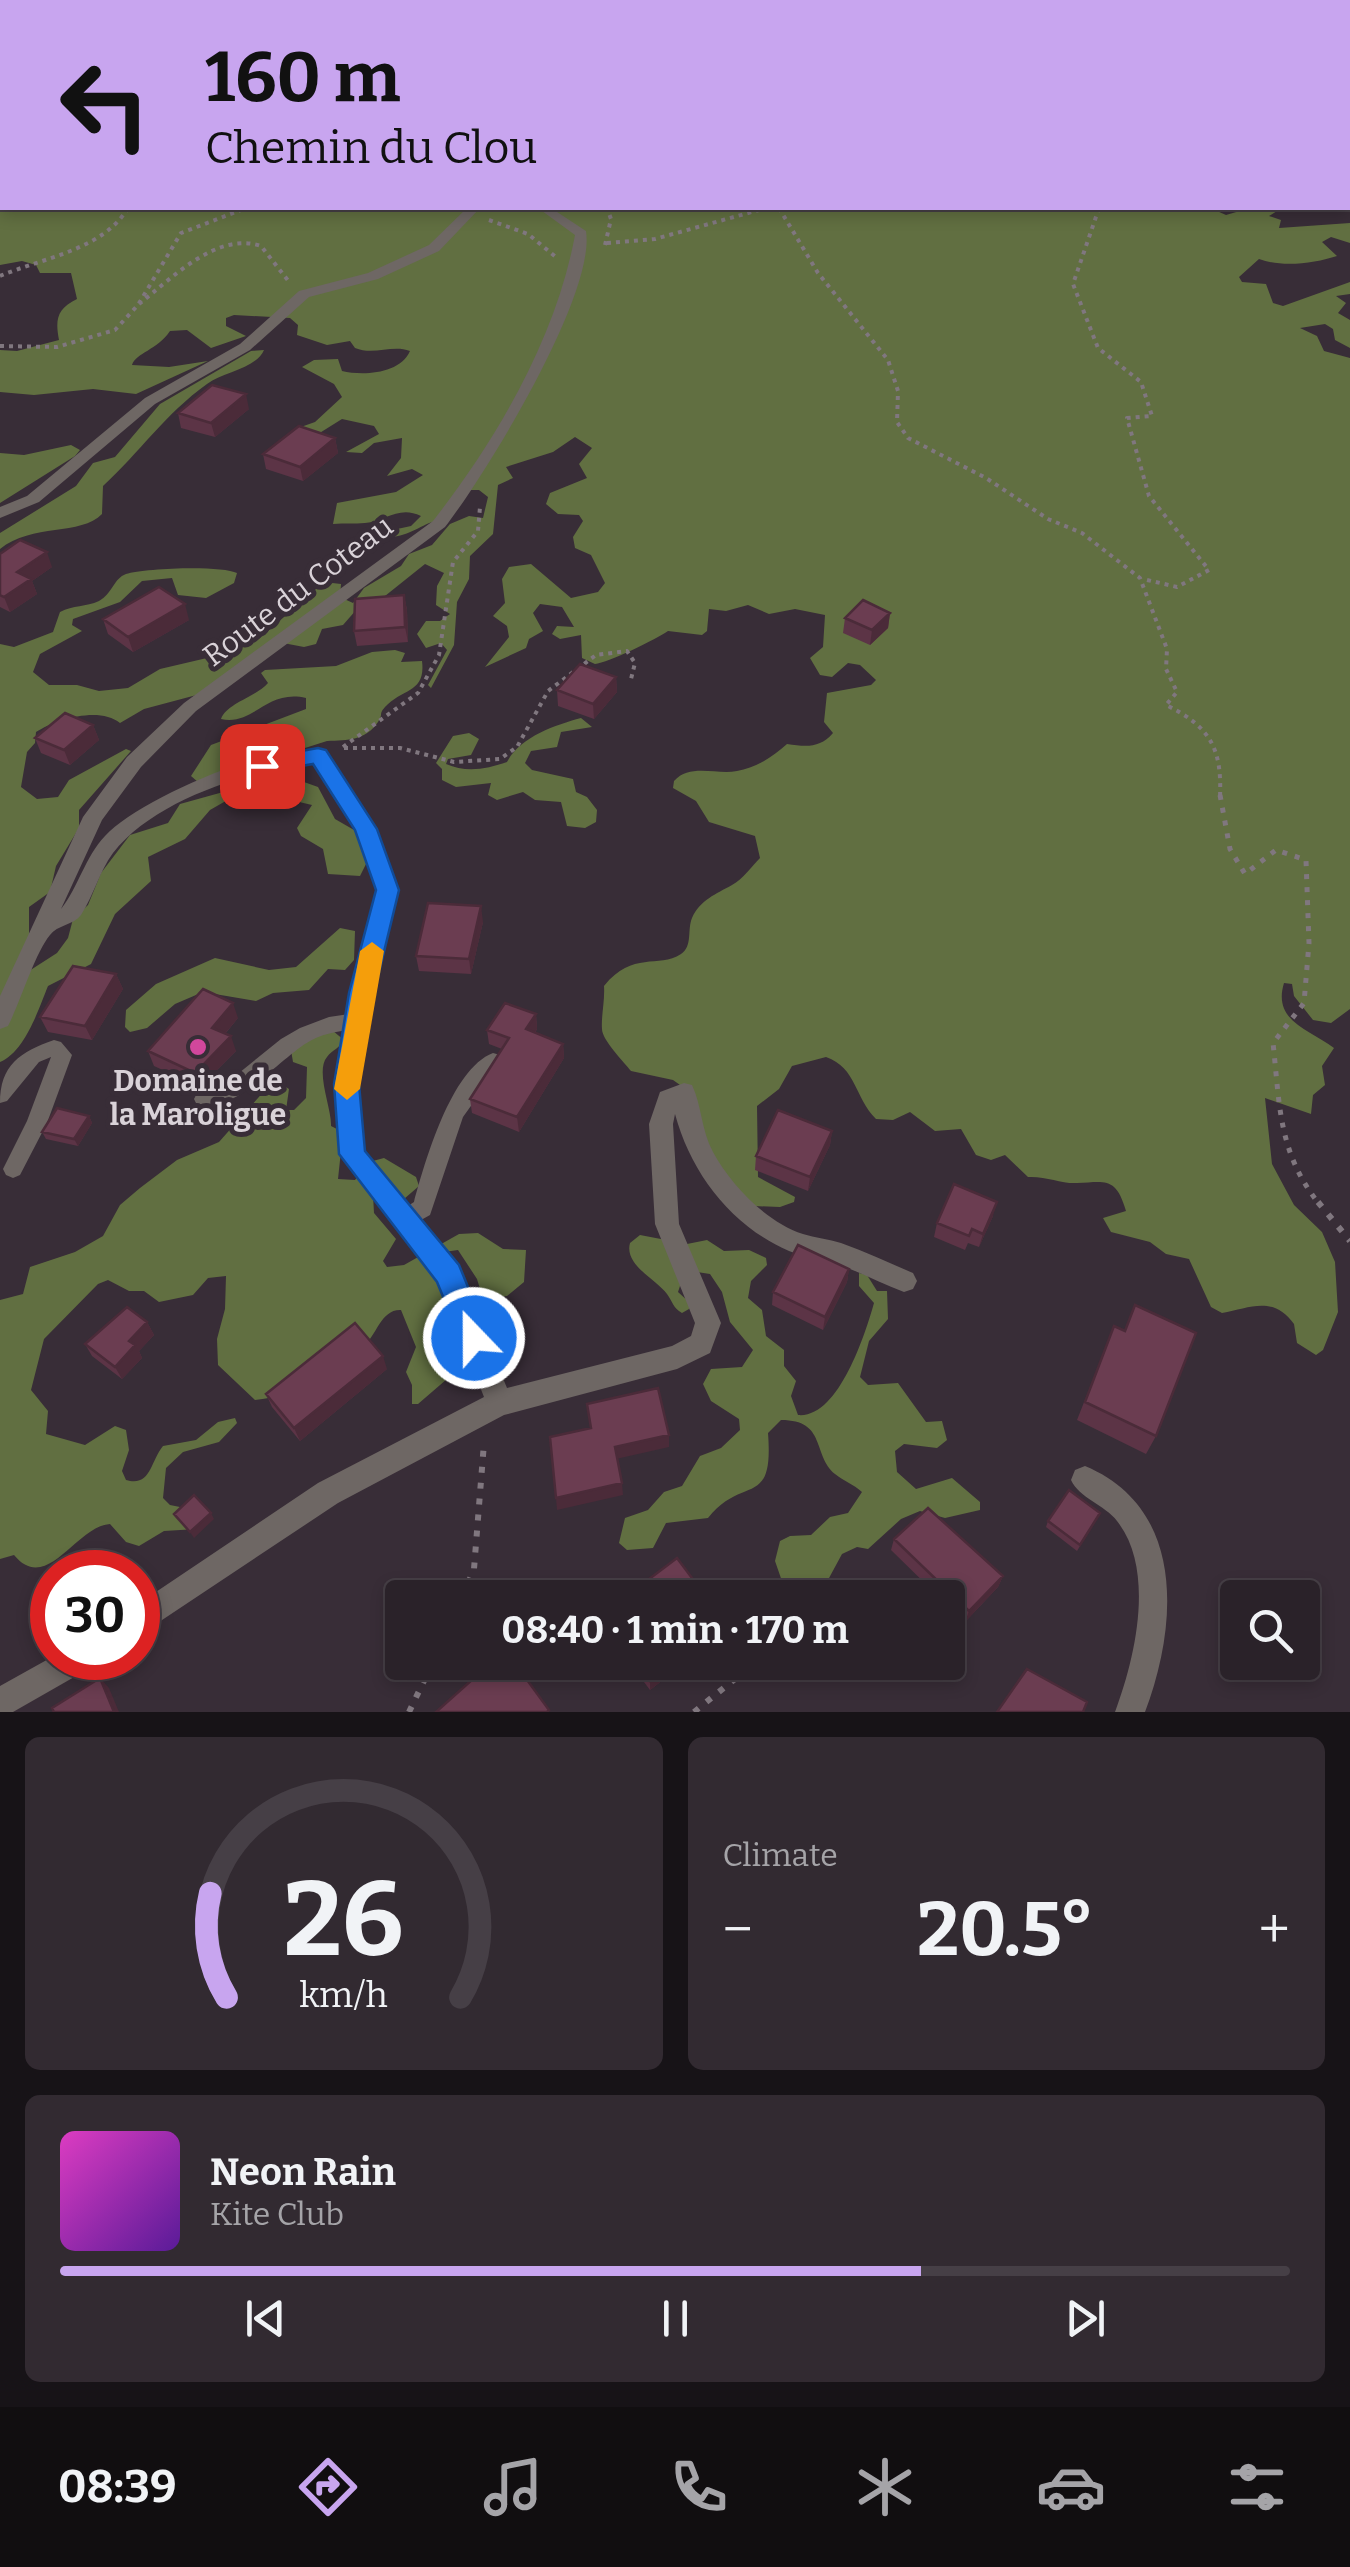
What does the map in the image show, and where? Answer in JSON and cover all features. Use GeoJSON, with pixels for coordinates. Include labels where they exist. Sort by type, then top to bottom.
{"type":"FeatureCollection","features":[{"type":"Feature","properties":{"kind":"street","name":"Route du Coteau"},"geometry":{"type":"LineString","coordinates":[[0,1020],[93,817],[134,762],[171,724],[439,524],[468,491],[517,402],[576,273],[582,234],[547,210]]}},
{"type":"Feature","properties":{"kind":"street"},"geometry":{"type":"LineString","coordinates":[[0,513],[33,499],[150,401],[245,347],[304,294],[373,276],[434,248],[471,212]]}},
{"type":"Feature","properties":{"kind":"street"},"geometry":{"type":"LineString","coordinates":[[43,927],[72,913],[88,874],[117,835],[158,809],[242,772],[284,759],[318,755],[366,829],[387,890],[356,1021],[346,1084],[352,1154],[448,1274],[493,1406]]}},
{"type":"Feature","properties":{"kind":"street"},"geometry":{"type":"LineString","coordinates":[[160,1606],[328,1493],[493,1406],[676,1357],[701,1344],[708,1323],[667,1224],[661,1124],[668,1099],[684,1092],[690,1132],[711,1171],[752,1216],[796,1244],[832,1251],[904,1280]]}},
{"type":"Feature","properties":{"kind":"street"},"geometry":{"type":"LineString","coordinates":[[1085,1480],[1120,1502],[1135,1524],[1148,1560],[1152,1618],[1149,1653],[1130,1712]]}},
{"type":"Feature","properties":{"kind":"street"},"geometry":{"type":"LineString","coordinates":[[0,1703],[41,1680]]}},
{"type":"Feature","properties":{"kind":"lane"},"geometry":{"type":"LineString","coordinates":[[204,1099],[221,1096],[299,1034],[356,1021]]}},
{"type":"Feature","properties":{"kind":"lane"},"geometry":{"type":"LineString","coordinates":[[0,1094],[32,1056],[54,1048],[62,1054],[37,1122],[13,1169]]}},
{"type":"Feature","properties":{"kind":"lane"},"geometry":{"type":"LineString","coordinates":[[405,1220],[422,1208],[444,1133],[462,1093],[492,1062]]}},
{"type":"Feature","properties":{"kind":"path"},"geometry":{"type":"LineString","coordinates":[[0,276],[102,237],[124,221],[127,210]]}},
{"type":"Feature","properties":{"kind":"path"},"geometry":{"type":"LineString","coordinates":[[138,305],[181,233],[241,210]]}},
{"type":"Feature","properties":{"kind":"path"},"geometry":{"type":"LineString","coordinates":[[608,243],[656,240],[759,210]]}},
{"type":"Feature","properties":{"kind":"path"},"geometry":{"type":"LineString","coordinates":[[780,210],[818,273],[888,360],[898,391],[897,422],[908,438],[986,478],[1056,523],[1082,533],[1140,578],[1168,590],[1183,588],[1208,570],[1149,496],[1127,418],[1152,416],[1140,382],[1098,348],[1073,284],[1098,210]]}},
{"type":"Feature","properties":{"kind":"path"},"geometry":{"type":"LineString","coordinates":[[471,212],[528,234],[576,273]]}},
{"type":"Feature","properties":{"kind":"path"},"geometry":{"type":"LineString","coordinates":[[0,346],[56,347],[97,339],[115,330],[138,305],[194,262],[242,242],[262,246],[279,274],[304,294]]}},
{"type":"Feature","properties":{"kind":"path"},"geometry":{"type":"LineString","coordinates":[[468,491],[478,493],[481,501],[478,531],[453,562],[439,655],[418,693],[340,749],[400,748],[470,763],[500,759],[517,747],[548,691],[596,655],[626,650],[636,663],[630,684]]}},
{"type":"Feature","properties":{"kind":"path"},"geometry":{"type":"LineString","coordinates":[[1140,578],[1167,649],[1166,669],[1178,692],[1166,705],[1195,719],[1222,760],[1220,796],[1230,849],[1244,874],[1276,850],[1306,860],[1308,943],[1304,1003],[1273,1043],[1285,1148],[1300,1181],[1350,1241]]}},
{"type":"Feature","properties":{"kind":"path"},"geometry":{"type":"LineString","coordinates":[[470,1580],[493,1406]]}},
{"type":"Feature","properties":{"kind":"path"},"geometry":{"type":"LineString","coordinates":[[409,1712],[425,1680]]}},
{"type":"Feature","properties":{"kind":"path"},"geometry":{"type":"LineString","coordinates":[[694,1712],[734,1680]]}},
{"type":"Feature","properties":{"kind":"green space"},"geometry":{"type":"Polygon","coordinates":[[[0,210],[1219,210],[1226,215],[1243,210],[1313,210],[1277,211],[1269,216],[1281,220],[1279,228],[1350,223],[1350,243],[1331,237],[1322,242],[1337,256],[1299,264],[1259,259],[1239,277],[1242,282],[1266,284],[1273,303],[1283,306],[1350,282],[1350,294],[1336,296],[1346,303],[1338,313],[1350,320],[1350,348],[1335,340],[1333,329],[1325,324],[1300,328],[1317,336],[1324,351],[1350,358],[1350,1009],[1331,1023],[1313,1020],[1294,996],[1292,984],[1284,983],[1282,996],[1288,1016],[1334,1048],[1322,1066],[1325,1085],[1313,1095],[1311,1114],[1265,1098],[1272,1164],[1294,1205],[1322,1232],[1335,1262],[1338,1312],[1323,1350],[1316,1355],[1297,1343],[1294,1324],[1278,1309],[1261,1306],[1222,1313],[1211,1307],[1189,1259],[1166,1254],[1150,1242],[1111,1232],[1103,1218],[1126,1211],[1113,1186],[1028,1177],[1005,1155],[991,1160],[976,1155],[961,1129],[935,1131],[910,1112],[893,1120],[876,1119],[844,1068],[826,1057],[792,1066],[779,1089],[757,1106],[758,1177],[795,1197],[794,1202],[780,1207],[754,1206],[716,1166],[690,1092],[673,1080],[631,1071],[614,1051],[602,1029],[604,986],[625,968],[681,954],[687,947],[692,918],[699,907],[740,879],[760,858],[755,836],[709,822],[696,801],[673,788],[674,781],[688,772],[729,772],[751,767],[787,744],[818,744],[833,733],[824,722],[827,693],[871,685],[876,680],[860,665],[848,663],[832,677],[820,675],[810,658],[823,647],[825,615],[795,609],[769,614],[748,605],[726,611],[709,609],[707,631],[702,635],[668,631],[595,664],[582,658],[581,635],[560,639],[552,634],[557,626],[574,627],[562,607],[540,604],[533,613],[543,631],[529,639],[526,648],[485,667],[509,637],[507,626],[493,616],[505,603],[502,579],[509,567],[531,564],[571,598],[598,592],[605,583],[591,555],[575,548],[573,537],[583,521],[579,515],[558,514],[546,504],[550,493],[587,478],[579,464],[592,448],[575,437],[553,452],[506,467],[513,478],[498,485],[493,534],[470,556],[469,579],[457,602],[454,645],[431,688],[428,685],[447,650],[441,643],[426,648],[417,634],[426,621],[440,621],[450,614],[436,605],[437,586],[444,573],[425,564],[375,604],[357,609],[343,625],[322,629],[316,644],[304,647],[283,643],[204,693],[144,709],[120,723],[90,715],[66,719],[36,732],[35,743],[27,752],[21,787],[37,799],[58,797],[69,780],[126,749],[131,751],[79,810],[79,828],[56,866],[50,892],[29,907],[29,936],[13,973],[29,971],[57,953],[68,938],[73,919],[88,905],[101,873],[130,835],[168,823],[180,804],[234,789],[238,794],[210,810],[185,839],[148,857],[151,881],[115,914],[91,964],[48,986],[24,1039],[0,1062],[0,644],[14,647],[53,632],[60,612],[99,601],[126,574],[183,568],[237,573],[234,583],[206,598],[178,595],[172,578],[142,581],[120,602],[73,619],[72,625],[82,631],[40,654],[33,672],[49,685],[77,685],[99,691],[128,688],[160,669],[224,654],[260,638],[324,582],[341,584],[340,597],[353,603],[364,588],[401,566],[409,554],[432,545],[450,524],[469,516],[483,518],[488,497],[479,490],[464,490],[443,519],[393,537],[388,531],[411,526],[421,516],[406,512],[373,522],[333,524],[337,503],[396,492],[423,475],[412,469],[387,476],[401,458],[402,438],[374,443],[362,453],[346,452],[379,434],[374,426],[342,419],[318,434],[298,428],[315,422],[342,397],[334,384],[302,367],[314,360],[338,359],[342,371],[380,372],[398,365],[410,351],[362,350],[350,341],[327,345],[297,335],[298,325],[290,318],[226,318],[226,326],[246,336],[211,348],[187,330],[170,331],[132,365],[169,367],[208,361],[136,394],[93,389],[34,395],[0,392],[0,350],[17,351],[59,340],[59,315],[77,299],[71,273],[40,273],[36,265],[22,261],[0,265],[0,210]]]}},
{"type":"Feature","properties":{"kind":"green space"},"geometry":{"type":"Polygon","coordinates":[[[264,350],[247,366],[207,384],[165,420],[103,486],[102,514],[93,521],[26,536],[0,549],[0,533],[76,486],[93,463],[115,457],[160,404],[251,351],[264,350]]]}},
{"type":"Feature","properties":{"kind":"green space"},"geometry":{"type":"Polygon","coordinates":[[[71,445],[80,450],[75,456],[0,503],[0,453],[24,455],[71,445]]]}},
{"type":"Feature","properties":{"kind":"green space"},"geometry":{"type":"Polygon","coordinates":[[[372,652],[405,653],[401,662],[422,661],[420,679],[385,707],[367,733],[327,741],[198,782],[191,776],[211,745],[306,709],[306,698],[280,698],[243,717],[221,719],[229,709],[268,683],[261,673],[265,670],[336,666],[372,652]]]}},
{"type":"Feature","properties":{"kind":"green space"},"geometry":{"type":"Polygon","coordinates":[[[581,718],[592,727],[561,732],[557,747],[531,751],[525,763],[532,770],[573,779],[576,792],[587,797],[597,810],[596,822],[585,828],[567,826],[561,802],[535,800],[523,792],[497,800],[488,795],[491,783],[456,787],[442,780],[442,769],[436,763],[453,736],[469,733],[479,739],[471,755],[448,759],[446,764],[484,768],[507,762],[520,746],[539,733],[581,718]]]}},
{"type":"Feature","properties":{"kind":"green space"},"geometry":{"type":"Polygon","coordinates":[[[304,782],[318,787],[335,819],[361,834],[368,860],[360,876],[328,874],[323,849],[301,836],[297,828],[312,805],[295,801],[288,787],[304,782]]]}},
{"type":"Feature","properties":{"kind":"green space"},"geometry":{"type":"Polygon","coordinates":[[[340,928],[355,931],[354,960],[345,970],[328,969],[309,990],[273,993],[256,1001],[203,992],[175,1004],[147,1028],[130,1032],[125,1027],[126,1010],[156,984],[215,958],[269,970],[296,967],[340,928]]]}},
{"type":"Feature","properties":{"kind":"green space"},"geometry":{"type":"Polygon","coordinates":[[[333,1031],[344,1040],[327,1057],[323,1071],[331,1126],[343,1132],[338,1179],[355,1180],[369,1162],[384,1158],[416,1177],[419,1186],[404,1199],[386,1184],[373,1195],[374,1213],[396,1239],[383,1261],[387,1267],[404,1265],[459,1234],[478,1233],[503,1249],[526,1250],[524,1282],[507,1296],[483,1299],[477,1279],[458,1250],[444,1252],[465,1345],[447,1379],[418,1404],[412,1404],[412,1385],[406,1372],[416,1347],[401,1310],[384,1318],[363,1347],[326,1375],[285,1394],[255,1400],[218,1365],[217,1339],[225,1309],[226,1276],[208,1278],[193,1295],[159,1302],[144,1291],[129,1291],[108,1280],[98,1284],[44,1339],[31,1390],[48,1411],[46,1434],[85,1445],[115,1426],[126,1430],[129,1450],[122,1471],[126,1480],[134,1481],[145,1477],[163,1446],[196,1440],[218,1422],[235,1418],[237,1423],[219,1442],[183,1452],[166,1468],[163,1498],[170,1505],[195,1510],[197,1529],[164,1531],[139,1546],[126,1542],[110,1524],[85,1535],[68,1550],[30,1550],[30,1566],[14,1555],[0,1559],[0,1300],[23,1294],[30,1267],[75,1252],[103,1236],[120,1205],[177,1160],[219,1142],[266,1089],[281,1084],[289,1089],[286,1110],[294,1110],[306,1098],[307,1067],[293,1062],[291,1050],[300,1040],[333,1031]]]}},
{"type":"Feature","properties":{"kind":"green space"},"geometry":{"type":"Polygon","coordinates":[[[640,1235],[687,1244],[707,1240],[724,1251],[749,1250],[766,1258],[767,1265],[751,1281],[748,1298],[762,1310],[766,1336],[784,1350],[784,1366],[796,1381],[791,1396],[798,1415],[812,1413],[825,1404],[857,1354],[874,1303],[859,1286],[859,1273],[867,1275],[877,1291],[887,1291],[888,1319],[869,1341],[860,1377],[868,1385],[898,1383],[926,1422],[942,1421],[947,1440],[937,1448],[904,1444],[895,1451],[897,1472],[916,1489],[952,1478],[980,1502],[980,1510],[945,1518],[920,1511],[901,1519],[868,1549],[857,1547],[842,1554],[828,1580],[782,1580],[775,1561],[780,1541],[790,1536],[811,1535],[830,1517],[848,1513],[862,1492],[828,1466],[806,1426],[781,1420],[768,1433],[769,1457],[761,1482],[721,1505],[708,1518],[666,1523],[653,1548],[627,1550],[619,1543],[625,1518],[648,1510],[664,1492],[682,1486],[700,1456],[721,1448],[740,1430],[739,1419],[711,1401],[703,1384],[711,1369],[742,1367],[753,1350],[730,1322],[722,1292],[710,1274],[697,1272],[682,1280],[678,1292],[689,1302],[689,1309],[682,1313],[632,1258],[630,1243],[640,1235]]]}},
{"type":"Feature","properties":{"kind":"building"},"geometry":{"type":"Polygon","coordinates":[[[212,385],[246,394],[211,423],[178,413],[212,385]]]}},
{"type":"Feature","properties":{"kind":"building"},"geometry":{"type":"Polygon","coordinates":[[[299,426],[335,438],[300,467],[263,454],[299,426]]]}},
{"type":"Feature","properties":{"kind":"building"},"geometry":{"type":"Polygon","coordinates":[[[20,540],[47,552],[17,572],[31,579],[4,597],[0,595],[0,554],[20,540]]]}},
{"type":"Feature","properties":{"kind":"building"},"geometry":{"type":"Polygon","coordinates":[[[159,587],[185,604],[128,637],[103,619],[159,587]]]}},
{"type":"Feature","properties":{"kind":"building"},"geometry":{"type":"Polygon","coordinates":[[[404,595],[405,627],[354,631],[355,599],[404,595]]]}},
{"type":"Feature","properties":{"kind":"building"},"geometry":{"type":"Polygon","coordinates":[[[863,600],[890,613],[872,630],[845,618],[863,600]]]}},
{"type":"Feature","properties":{"kind":"building"},"geometry":{"type":"Polygon","coordinates":[[[580,664],[616,677],[593,704],[557,690],[580,664]]]}},
{"type":"Feature","properties":{"kind":"building"},"geometry":{"type":"Polygon","coordinates":[[[65,713],[93,725],[64,750],[35,738],[65,713]]]}},
{"type":"Feature","properties":{"kind":"building"},"geometry":{"type":"Polygon","coordinates":[[[428,903],[481,906],[469,959],[416,956],[428,903]]]}},
{"type":"Feature","properties":{"kind":"building"},"geometry":{"type":"Polygon","coordinates":[[[73,966],[116,974],[85,1026],[40,1017],[73,966]]]}},
{"type":"Feature","properties":{"kind":"building"},"geometry":{"type":"Polygon","coordinates":[[[203,989],[233,1003],[212,1028],[231,1036],[195,1073],[148,1051],[203,989]]]}},
{"type":"Feature","properties":{"kind":"building"},"geometry":{"type":"Polygon","coordinates":[[[505,1003],[536,1014],[526,1029],[563,1044],[517,1117],[470,1099],[509,1038],[487,1030],[505,1003]]]}},
{"type":"Feature","properties":{"kind":"building"},"geometry":{"type":"Polygon","coordinates":[[[57,1108],[89,1116],[74,1139],[42,1132],[57,1108]]]}},
{"type":"Feature","properties":{"kind":"building"},"geometry":{"type":"Polygon","coordinates":[[[778,1110],[832,1131],[810,1177],[756,1156],[778,1110]]]}},
{"type":"Feature","properties":{"kind":"building"},"geometry":{"type":"Polygon","coordinates":[[[954,1184],[997,1202],[983,1234],[972,1229],[969,1236],[937,1223],[954,1184]]]}},
{"type":"Feature","properties":{"kind":"building"},"geometry":{"type":"Polygon","coordinates":[[[798,1245],[849,1269],[825,1317],[773,1292],[798,1245]]]}},
{"type":"Feature","properties":{"kind":"building"},"geometry":{"type":"Polygon","coordinates":[[[1135,1305],[1196,1333],[1156,1436],[1085,1402],[1114,1326],[1125,1331],[1135,1305]]]}},
{"type":"Feature","properties":{"kind":"building"},"geometry":{"type":"Polygon","coordinates":[[[127,1307],[147,1322],[129,1341],[135,1345],[115,1367],[85,1344],[127,1307]]]}},
{"type":"Feature","properties":{"kind":"building"},"geometry":{"type":"Polygon","coordinates":[[[355,1323],[383,1356],[294,1428],[266,1394],[355,1323]]]}},
{"type":"Feature","properties":{"kind":"building"},"geometry":{"type":"Polygon","coordinates":[[[658,1388],[669,1435],[615,1447],[622,1483],[556,1498],[550,1437],[591,1428],[587,1404],[658,1388]]]}},
{"type":"Feature","properties":{"kind":"building"},"geometry":{"type":"Polygon","coordinates":[[[1069,1490],[1100,1513],[1080,1545],[1048,1521],[1069,1490]]]}},
{"type":"Feature","properties":{"kind":"building"},"geometry":{"type":"Polygon","coordinates":[[[194,1495],[211,1513],[190,1532],[174,1514],[194,1495]]]}},
{"type":"Feature","properties":{"kind":"building"},"geometry":{"type":"Polygon","coordinates":[[[928,1508],[1003,1576],[969,1611],[965,1607],[965,1580],[937,1580],[894,1539],[928,1508]]]}},
{"type":"Feature","properties":{"kind":"building"},"geometry":{"type":"Polygon","coordinates":[[[677,1558],[694,1580],[648,1580],[677,1558]]]}},
{"type":"Feature","properties":{"kind":"building"},"geometry":{"type":"Polygon","coordinates":[[[1027,1669],[1087,1702],[1083,1712],[997,1712],[1027,1669]]]}},
{"type":"Feature","properties":{"kind":"building"},"geometry":{"type":"Polygon","coordinates":[[[101,1680],[114,1712],[54,1712],[52,1708],[101,1680]]]}},
{"type":"Feature","properties":{"kind":"building"},"geometry":{"type":"Polygon","coordinates":[[[472,1680],[527,1680],[549,1710],[547,1712],[436,1712],[472,1680]]]}},
{"type":"Feature","properties":{"kind":"slow traffic"},"geometry":{"type":"LineString","coordinates":[[347,1089],[372,951]]}},
{"type":"Feature","properties":{"kind":"place","name":"Domaine de la Maroligue"},"geometry":{"type":"Point","coordinates":[198,1047]}},
{"type":"Feature","properties":{"kind":"route"},"geometry":{"type":"LineString","coordinates":[[262,766],[318,755],[366,829],[387,890],[362,993],[346,1084],[352,1154],[448,1274],[474,1338]]}}]}
